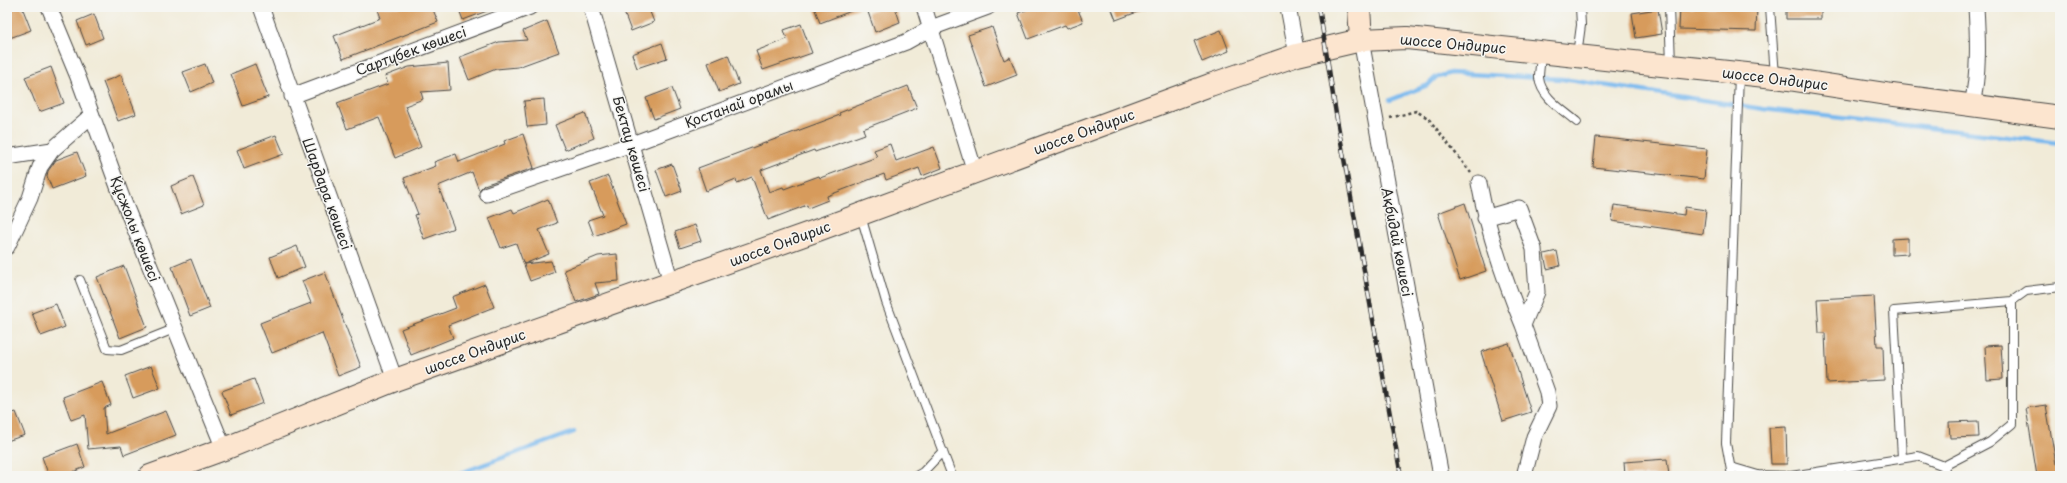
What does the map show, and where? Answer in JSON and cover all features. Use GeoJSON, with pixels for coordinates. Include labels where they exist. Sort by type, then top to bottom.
{"type":"FeatureCollection","features":[{"type":"Feature","properties":{"kind":"main road","name":"Ақбидай көшесі"},"geometry":{"type":"LineString","coordinates":[[1359,7],[1361,40]]}},
{"type":"Feature","properties":{"kind":"main road","name":"шоссе Ондирис"},"geometry":{"type":"LineString","coordinates":[[150,476],[224,449],[395,380],[861,215],[1298,55],[1361,40],[1407,38],[1739,73],[2060,117]]}},
{"type":"Feature","properties":{"kind":"street","name":"Құсжолы көшесі"},"geometry":{"type":"LineString","coordinates":[[49,7],[174,329],[224,449]]}},
{"type":"Feature","properties":{"kind":"street","name":"Шардара көшесі"},"geometry":{"type":"LineString","coordinates":[[262,7],[292,96],[395,380]]}},
{"type":"Feature","properties":{"kind":"street","name":"Сартүбек көшесі"},"geometry":{"type":"LineString","coordinates":[[292,96],[530,7]]}},
{"type":"Feature","properties":{"kind":"street","name":"Бектау көшесі"},"geometry":{"type":"LineString","coordinates":[[591,7],[671,282]]}},
{"type":"Feature","properties":{"kind":"street"},"geometry":{"type":"LineString","coordinates":[[924,7],[975,172]]}},
{"type":"Feature","properties":{"kind":"street","name":"Қостанай орамы"},"geometry":{"type":"LineString","coordinates":[[487,194],[632,144],[906,42],[931,28],[988,7]]}},
{"type":"Feature","properties":{"kind":"street"},"geometry":{"type":"LineString","coordinates":[[1288,7],[1298,55]]}},
{"type":"Feature","properties":{"kind":"street"},"geometry":{"type":"LineString","coordinates":[[1972,104],[1976,83],[1978,51],[1976,7]]}},
{"type":"Feature","properties":{"kind":"street","name":"Ақбидай көшесі"},"geometry":{"type":"LineString","coordinates":[[1361,40],[1441,476]]}},
{"type":"Feature","properties":{"kind":"street"},"geometry":{"type":"LineString","coordinates":[[7,247],[30,198],[40,168],[52,150],[92,115]]}},
{"type":"Feature","properties":{"kind":"street"},"geometry":{"type":"LineString","coordinates":[[7,157],[52,150]]}},
{"type":"Feature","properties":{"kind":"street"},"geometry":{"type":"LineString","coordinates":[[1478,183],[1485,218],[1506,284],[1523,325],[1547,392],[1548,406],[1534,437],[1524,476]]}},
{"type":"Feature","properties":{"kind":"street"},"geometry":{"type":"LineString","coordinates":[[1485,218],[1519,208],[1522,215],[1534,249],[1537,292],[1523,325]]}},
{"type":"Feature","properties":{"kind":"lane"},"geometry":{"type":"LineString","coordinates":[[1577,56],[1581,25],[1580,7]]}},
{"type":"Feature","properties":{"kind":"lane"},"geometry":{"type":"LineString","coordinates":[[1669,7],[1671,66]]}},
{"type":"Feature","properties":{"kind":"lane"},"geometry":{"type":"LineString","coordinates":[[1770,7],[1775,77]]}},
{"type":"Feature","properties":{"kind":"lane"},"geometry":{"type":"LineString","coordinates":[[1541,52],[1539,78],[1542,90],[1577,122]]}},
{"type":"Feature","properties":{"kind":"lane"},"geometry":{"type":"LineString","coordinates":[[1732,476],[1726,443],[1739,73]]}},
{"type":"Feature","properties":{"kind":"lane"},"geometry":{"type":"LineString","coordinates":[[861,215],[886,302],[952,476]]}},
{"type":"Feature","properties":{"kind":"lane"},"geometry":{"type":"LineString","coordinates":[[80,280],[108,349],[121,350],[174,329]]}},
{"type":"Feature","properties":{"kind":"lane"},"geometry":{"type":"LineString","coordinates":[[1902,458],[1894,311],[2012,301],[2026,291],[2060,287]]}},
{"type":"Feature","properties":{"kind":"lane"},"geometry":{"type":"LineString","coordinates":[[1731,467],[1758,475],[1791,476],[1918,456],[1944,466],[1990,442],[2012,424],[2012,301]]}},
{"type":"Feature","properties":{"kind":"lane"},"geometry":{"type":"LineString","coordinates":[[916,476],[923,472],[943,452]]}},
{"type":"Feature","properties":{"kind":"lane"},"geometry":{"type":"LineString","coordinates":[[1944,466],[1946,476]]}},
{"type":"Feature","properties":{"kind":"path"},"geometry":{"type":"LineString","coordinates":[[1375,122],[1416,111],[1428,118],[1478,183]]}},
{"type":"Feature","properties":{"kind":"building"},"geometry":{"type":"Polygon","coordinates":[[[15,7],[22,7],[31,30],[7,39],[7,10],[15,7]]]}},
{"type":"Feature","properties":{"kind":"building"},"geometry":{"type":"Polygon","coordinates":[[[376,7],[432,7],[438,22],[343,59],[334,36],[380,18],[376,7]]]}},
{"type":"Feature","properties":{"kind":"building"},"geometry":{"type":"Polygon","coordinates":[[[458,7],[495,7],[495,8],[463,20],[458,7]]]}},
{"type":"Feature","properties":{"kind":"building"},"geometry":{"type":"Polygon","coordinates":[[[622,7],[648,7],[654,22],[631,31],[622,7]]]}},
{"type":"Feature","properties":{"kind":"building"},"geometry":{"type":"Polygon","coordinates":[[[814,7],[859,7],[859,8],[820,23],[814,7]]]}},
{"type":"Feature","properties":{"kind":"building"},"geometry":{"type":"Polygon","coordinates":[[[882,7],[895,7],[900,22],[875,32],[868,12],[882,7]]]}},
{"type":"Feature","properties":{"kind":"building"},"geometry":{"type":"Polygon","coordinates":[[[1034,7],[1077,7],[1083,22],[1067,28],[1065,25],[1028,39],[1018,13],[1034,7]]]}},
{"type":"Feature","properties":{"kind":"building"},"geometry":{"type":"Polygon","coordinates":[[[1111,7],[1148,7],[1148,8],[1116,20],[1111,7]]]}},
{"type":"Feature","properties":{"kind":"building"},"geometry":{"type":"Polygon","coordinates":[[[1680,7],[1757,7],[1756,31],[1679,29],[1680,7]]]}},
{"type":"Feature","properties":{"kind":"building"},"geometry":{"type":"Polygon","coordinates":[[[1786,7],[1821,7],[1821,19],[1786,19],[1786,7]]]}},
{"type":"Feature","properties":{"kind":"building"},"geometry":{"type":"Polygon","coordinates":[[[1658,9],[1662,34],[1636,38],[1632,13],[1658,9]]]}},
{"type":"Feature","properties":{"kind":"building"},"geometry":{"type":"Polygon","coordinates":[[[94,14],[103,38],[86,45],[77,21],[94,14]]]}},
{"type":"Feature","properties":{"kind":"building"},"geometry":{"type":"Polygon","coordinates":[[[547,21],[559,52],[518,67],[496,69],[469,80],[460,57],[499,42],[527,40],[523,31],[547,21]]]}},
{"type":"Feature","properties":{"kind":"building"},"geometry":{"type":"Polygon","coordinates":[[[801,24],[812,53],[763,70],[756,51],[787,39],[784,30],[801,24]]]}},
{"type":"Feature","properties":{"kind":"building"},"geometry":{"type":"Polygon","coordinates":[[[992,27],[1004,60],[1010,57],[1017,75],[986,87],[968,35],[992,27]]]}},
{"type":"Feature","properties":{"kind":"building"},"geometry":{"type":"Polygon","coordinates":[[[1221,30],[1229,51],[1202,62],[1194,41],[1221,30]]]}},
{"type":"Feature","properties":{"kind":"building"},"geometry":{"type":"Polygon","coordinates":[[[662,43],[667,58],[637,68],[632,54],[662,43]]]}},
{"type":"Feature","properties":{"kind":"building"},"geometry":{"type":"Polygon","coordinates":[[[728,55],[739,84],[719,92],[708,63],[728,55]]]}},
{"type":"Feature","properties":{"kind":"building"},"geometry":{"type":"Polygon","coordinates":[[[448,63],[450,90],[421,92],[423,99],[405,106],[421,147],[395,158],[379,117],[347,129],[337,103],[388,84],[385,76],[409,67],[448,63]]]}},
{"type":"Feature","properties":{"kind":"building"},"geometry":{"type":"Polygon","coordinates":[[[205,64],[212,83],[191,92],[183,72],[205,64]]]}},
{"type":"Feature","properties":{"kind":"building"},"geometry":{"type":"Polygon","coordinates":[[[255,64],[268,97],[243,106],[231,74],[255,64]]]}},
{"type":"Feature","properties":{"kind":"building"},"geometry":{"type":"Polygon","coordinates":[[[51,67],[64,103],[39,112],[25,77],[51,67]]]}},
{"type":"Feature","properties":{"kind":"building"},"geometry":{"type":"Polygon","coordinates":[[[121,75],[136,114],[118,121],[103,82],[121,75]]]}},
{"type":"Feature","properties":{"kind":"building"},"geometry":{"type":"Polygon","coordinates":[[[908,86],[917,108],[863,129],[865,134],[815,152],[814,150],[761,170],[769,192],[783,187],[784,189],[819,176],[820,178],[877,157],[874,150],[890,144],[896,161],[934,147],[942,168],[922,176],[919,168],[886,180],[884,174],[827,196],[828,200],[808,208],[807,205],[768,220],[752,177],[737,183],[736,179],[706,191],[698,168],[840,115],[839,113],[908,86]]]}},
{"type":"Feature","properties":{"kind":"building"},"geometry":{"type":"Polygon","coordinates":[[[672,88],[680,109],[654,119],[646,98],[672,88]]]}},
{"type":"Feature","properties":{"kind":"building"},"geometry":{"type":"Polygon","coordinates":[[[544,99],[546,125],[527,127],[524,101],[544,99]]]}},
{"type":"Feature","properties":{"kind":"building"},"geometry":{"type":"Polygon","coordinates":[[[585,113],[594,138],[565,150],[555,125],[585,113]]]}},
{"type":"Feature","properties":{"kind":"building"},"geometry":{"type":"Polygon","coordinates":[[[523,134],[534,168],[484,185],[479,190],[472,172],[438,186],[454,228],[424,239],[415,215],[418,214],[404,178],[436,166],[434,162],[456,154],[459,162],[505,144],[504,141],[523,134]]]}},
{"type":"Feature","properties":{"kind":"building"},"geometry":{"type":"Polygon","coordinates":[[[276,135],[284,154],[244,169],[237,150],[276,135]]]}},
{"type":"Feature","properties":{"kind":"building"},"geometry":{"type":"Polygon","coordinates":[[[1596,137],[1707,149],[1704,179],[1593,167],[1596,137]]]}},
{"type":"Feature","properties":{"kind":"building"},"geometry":{"type":"Polygon","coordinates":[[[77,152],[86,176],[52,189],[47,176],[48,171],[56,160],[77,152]]]}},
{"type":"Feature","properties":{"kind":"building"},"geometry":{"type":"Polygon","coordinates":[[[672,164],[682,191],[666,197],[656,170],[672,164]]]}},
{"type":"Feature","properties":{"kind":"building"},"geometry":{"type":"Polygon","coordinates":[[[608,176],[626,224],[594,236],[588,220],[603,215],[590,183],[608,176]]]}},
{"type":"Feature","properties":{"kind":"building"},"geometry":{"type":"Polygon","coordinates":[[[193,177],[204,205],[181,214],[171,186],[193,177]]]}},
{"type":"Feature","properties":{"kind":"building"},"geometry":{"type":"Polygon","coordinates":[[[548,199],[557,223],[539,230],[549,254],[524,264],[551,261],[555,272],[530,281],[516,243],[501,248],[489,218],[512,209],[514,213],[548,199]]]}},
{"type":"Feature","properties":{"kind":"building"},"geometry":{"type":"Polygon","coordinates":[[[1465,203],[1486,271],[1460,280],[1438,213],[1465,203]]]}},
{"type":"Feature","properties":{"kind":"building"},"geometry":{"type":"Polygon","coordinates":[[[1614,205],[1684,215],[1685,207],[1706,210],[1703,234],[1612,221],[1614,205]]]}},
{"type":"Feature","properties":{"kind":"building"},"geometry":{"type":"Polygon","coordinates":[[[695,225],[701,241],[680,248],[675,232],[695,225]]]}},
{"type":"Feature","properties":{"kind":"building"},"geometry":{"type":"Polygon","coordinates":[[[1908,238],[1908,254],[1892,255],[1892,239],[1908,238]]]}},
{"type":"Feature","properties":{"kind":"building"},"geometry":{"type":"Polygon","coordinates":[[[297,246],[305,267],[278,278],[270,257],[297,246]]]}},
{"type":"Feature","properties":{"kind":"building"},"geometry":{"type":"Polygon","coordinates":[[[1557,251],[1560,266],[1547,269],[1544,254],[1557,251]]]}},
{"type":"Feature","properties":{"kind":"building"},"geometry":{"type":"Polygon","coordinates":[[[617,254],[619,281],[595,283],[599,294],[576,302],[564,270],[598,256],[617,254]]]}},
{"type":"Feature","properties":{"kind":"building"},"geometry":{"type":"Polygon","coordinates":[[[191,259],[210,308],[190,316],[172,267],[191,259]]]}},
{"type":"Feature","properties":{"kind":"building"},"geometry":{"type":"Polygon","coordinates":[[[124,266],[147,327],[120,338],[97,277],[124,266]]]}},
{"type":"Feature","properties":{"kind":"building"},"geometry":{"type":"Polygon","coordinates":[[[325,272],[361,367],[338,376],[322,333],[272,353],[260,323],[311,303],[302,281],[325,272]]]}},
{"type":"Feature","properties":{"kind":"building"},"geometry":{"type":"Polygon","coordinates":[[[485,284],[494,307],[448,325],[453,338],[411,355],[401,329],[456,308],[452,297],[485,284]]]}},
{"type":"Feature","properties":{"kind":"building"},"geometry":{"type":"Polygon","coordinates":[[[1874,296],[1877,346],[1883,346],[1884,380],[1827,383],[1825,333],[1819,333],[1817,299],[1874,296]]]}},
{"type":"Feature","properties":{"kind":"building"},"geometry":{"type":"Polygon","coordinates":[[[56,304],[65,327],[41,336],[32,313],[56,304]]]}},
{"type":"Feature","properties":{"kind":"building"},"geometry":{"type":"Polygon","coordinates":[[[1509,343],[1531,412],[1503,421],[1481,352],[1509,343]]]}},
{"type":"Feature","properties":{"kind":"building"},"geometry":{"type":"Polygon","coordinates":[[[2001,345],[2003,379],[1987,380],[1985,346],[2001,345]]]}},
{"type":"Feature","properties":{"kind":"building"},"geometry":{"type":"Polygon","coordinates":[[[151,366],[160,388],[133,398],[125,376],[151,366]]]}},
{"type":"Feature","properties":{"kind":"building"},"geometry":{"type":"Polygon","coordinates":[[[254,379],[263,403],[231,415],[222,391],[254,379]]]}},
{"type":"Feature","properties":{"kind":"building"},"geometry":{"type":"Polygon","coordinates":[[[102,382],[111,405],[104,408],[106,434],[166,411],[176,435],[124,455],[121,446],[88,449],[85,415],[71,420],[63,397],[102,382]]]}},
{"type":"Feature","properties":{"kind":"building"},"geometry":{"type":"Polygon","coordinates":[[[2046,405],[2056,464],[2060,464],[2060,476],[2037,476],[2026,408],[2046,405]]]}},
{"type":"Feature","properties":{"kind":"building"},"geometry":{"type":"Polygon","coordinates":[[[16,412],[25,435],[7,441],[7,415],[16,412]]]}},
{"type":"Feature","properties":{"kind":"building"},"geometry":{"type":"Polygon","coordinates":[[[1978,421],[1979,437],[1950,438],[1949,422],[1978,421]]]}},
{"type":"Feature","properties":{"kind":"building"},"geometry":{"type":"Polygon","coordinates":[[[1786,427],[1787,464],[1771,464],[1769,428],[1786,427]]]}},
{"type":"Feature","properties":{"kind":"building"},"geometry":{"type":"Polygon","coordinates":[[[77,444],[85,467],[63,476],[49,476],[42,457],[77,444]]]}},
{"type":"Feature","properties":{"kind":"building"},"geometry":{"type":"Polygon","coordinates":[[[1667,459],[1669,476],[1625,476],[1624,462],[1667,459]]]}},
{"type":"Feature","properties":{"kind":"waterway"},"geometry":{"type":"LineString","coordinates":[[1390,100],[1428,85],[1435,78],[1450,73],[1562,79],[1763,109],[2060,143]]}},
{"type":"Feature","properties":{"kind":"waterway"},"geometry":{"type":"LineString","coordinates":[[452,476],[574,432]]}},
{"type":"Feature","properties":{"kind":"railway"},"geometry":{"type":"LineString","coordinates":[[1319,7],[1336,114],[1401,476]]}}]}
